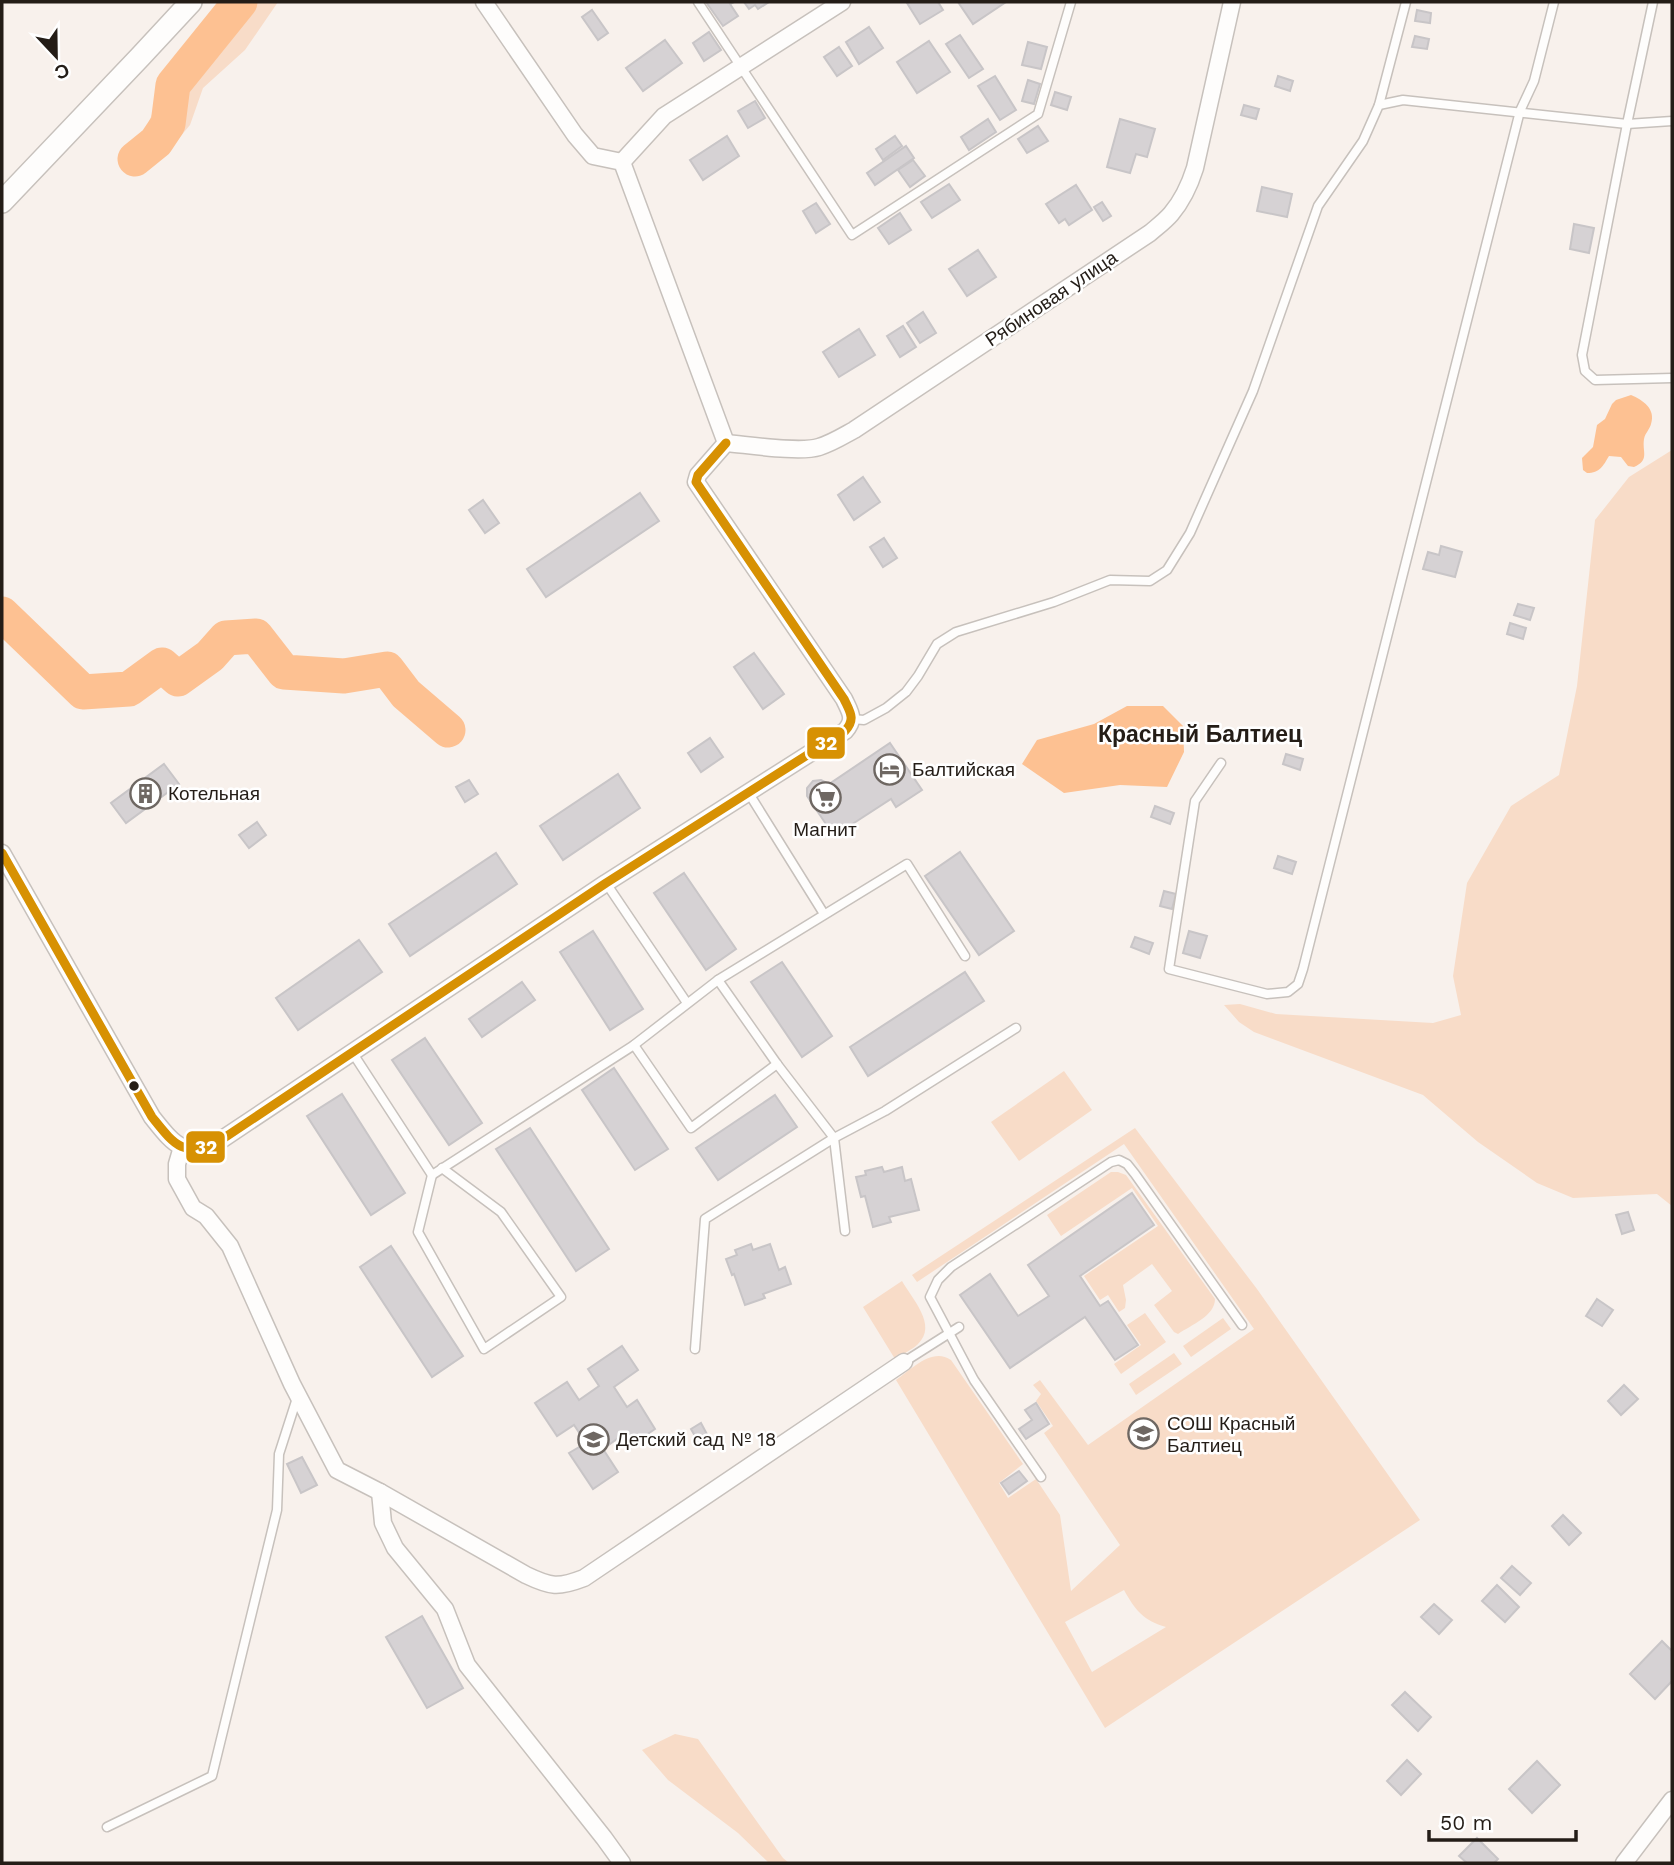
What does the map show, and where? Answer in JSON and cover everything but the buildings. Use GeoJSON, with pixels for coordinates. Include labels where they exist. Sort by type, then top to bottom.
{"type":"FeatureCollection","features":[{"type":"Feature","properties":{"kind":"main road"},"geometry":{"type":"LineString","coordinates":[[2,202],[191,2]]}},
{"type":"Feature","properties":{"kind":"street"},"geometry":{"type":"LineString","coordinates":[[484,2],[575,135],[593,156],[622,162]]}},
{"type":"Feature","properties":{"kind":"street"},"geometry":{"type":"LineString","coordinates":[[622,162],[664,116],[842,2]]}},
{"type":"Feature","properties":{"kind":"street","name":"Рябиновая улица"},"geometry":{"type":"LineString","coordinates":[[726,443],[802,449],[818,447],[835,440],[1163,222],[1172,214],[1195,168],[1232,2]]}},
{"type":"Feature","properties":{"kind":"street"},"geometry":{"type":"LineString","coordinates":[[2,853],[152,1117],[171,1142],[187,1149],[205,1149],[606,883],[851,725],[852,719],[844,699],[696,482],[698,475],[726,443],[622,162]]}},
{"type":"Feature","properties":{"kind":"street"},"geometry":{"type":"LineString","coordinates":[[187,1149],[177,1164],[177,1179],[193,1208],[206,1216],[230,1246],[298,1395],[337,1471],[380,1492],[546,1585],[566,1585],[584,1578],[904,1362]]}},
{"type":"Feature","properties":{"kind":"street"},"geometry":{"type":"LineString","coordinates":[[380,1492],[383,1523],[395,1548],[445,1609],[467,1665],[622,1863]]}},
{"type":"Feature","properties":{"kind":"street"},"geometry":{"type":"LineString","coordinates":[[1624,1863],[1672,1801]]}},
{"type":"Feature","properties":{"kind":"lane"},"geometry":{"type":"LineString","coordinates":[[698,2],[852,235],[1038,114],[1072,2]]}},
{"type":"Feature","properties":{"kind":"lane"},"geometry":{"type":"LineString","coordinates":[[852,719],[864,720],[886,708],[906,692],[937,644],[956,632],[1054,602],[1110,580],[1150,581],[1167,570],[1190,533],[1253,391],[1318,206],[1363,141],[1379,105],[1406,2]]}},
{"type":"Feature","properties":{"kind":"lane"},"geometry":{"type":"LineString","coordinates":[[1221,763],[1195,801],[1169,969],[1267,994],[1288,992],[1298,984],[1303,969],[1520,111],[1534,81],[1554,2]]}},
{"type":"Feature","properties":{"kind":"lane"},"geometry":{"type":"LineString","coordinates":[[1653,2],[1582,355],[1584,371],[1595,380],[1672,379]]}},
{"type":"Feature","properties":{"kind":"lane"},"geometry":{"type":"LineString","coordinates":[[1379,105],[1403,100],[1627,124],[1672,121]]}},
{"type":"Feature","properties":{"kind":"lane"},"geometry":{"type":"LineString","coordinates":[[748,792],[824,914]]}},
{"type":"Feature","properties":{"kind":"lane"},"geometry":{"type":"LineString","coordinates":[[442,1168],[501,1212],[561,1297],[484,1349],[418,1232],[432,1175],[442,1168],[634,1045],[718,980],[907,864],[965,956]]}},
{"type":"Feature","properties":{"kind":"lane"},"geometry":{"type":"LineString","coordinates":[[606,883],[687,1003]]}},
{"type":"Feature","properties":{"kind":"lane"},"geometry":{"type":"LineString","coordinates":[[718,980],[777,1064],[834,1138],[845,1231]]}},
{"type":"Feature","properties":{"kind":"lane"},"geometry":{"type":"LineString","coordinates":[[695,1349],[705,1219],[834,1138],[885,1111],[1016,1028]]}},
{"type":"Feature","properties":{"kind":"lane"},"geometry":{"type":"LineString","coordinates":[[634,1045],[691,1128],[777,1064]]}},
{"type":"Feature","properties":{"kind":"lane"},"geometry":{"type":"LineString","coordinates":[[352,1052],[432,1175]]}},
{"type":"Feature","properties":{"kind":"lane"},"geometry":{"type":"LineString","coordinates":[[1041,1477],[974,1380],[930,1297],[938,1280],[951,1267],[1111,1161],[1119,1160],[1135,1174],[1242,1325]]}},
{"type":"Feature","properties":{"kind":"lane"},"geometry":{"type":"LineString","coordinates":[[904,1362],[959,1327]]}},
{"type":"Feature","properties":{"kind":"lane"},"geometry":{"type":"LineString","coordinates":[[107,1827],[212,1776],[277,1510],[279,1454],[298,1395]]}},
{"type":"Feature","properties":{"kind":"shaded area"},"geometry":{"type":"Polygon","coordinates":[[[228,2],[278,2],[245,50],[203,88],[190,125],[174,144],[144,133],[165,84],[228,2]]]}},
{"type":"Feature","properties":{"kind":"shaded area"},"geometry":{"type":"Polygon","coordinates":[[[1631,395],[1644,402],[1652,414],[1644,439],[1644,458],[1634,467],[1628,466],[1621,457],[1609,456],[1598,470],[1587,473],[1583,470],[1582,458],[1593,447],[1597,425],[1605,419],[1616,400],[1631,395]]]}},
{"type":"Feature","properties":{"kind":"shaded area"},"geometry":{"type":"Polygon","coordinates":[[[1672,450],[1672,1206],[1657,1194],[1573,1198],[1537,1183],[1478,1142],[1423,1095],[1254,1032],[1239,1022],[1224,1005],[1240,1004],[1276,1014],[1433,1023],[1461,1015],[1453,976],[1467,883],[1511,806],[1559,775],[1577,686],[1595,520],[1629,477],[1672,450]]]}},
{"type":"Feature","properties":{"kind":"shaded area"},"geometry":{"type":"Polygon","coordinates":[[[1127,706],[1163,706],[1183,726],[1184,752],[1167,787],[1120,785],[1064,793],[1022,764],[1037,740],[1094,724],[1127,706]]]}},
{"type":"Feature","properties":{"kind":"shaded area"},"geometry":{"type":"Polygon","coordinates":[[[1064,1071],[1092,1110],[1019,1161],[991,1122],[1064,1071]]]}},
{"type":"Feature","properties":{"kind":"shaded area"},"geometry":{"type":"Polygon","coordinates":[[[1135,1128],[1257,1289],[1420,1520],[1105,1728],[896,1380],[929,1358],[937,1356],[951,1360],[1023,1464],[999,1483],[1008,1498],[1036,1479],[1060,1515],[1071,1591],[1120,1545],[1044,1433],[1053,1426],[1036,1401],[1041,1394],[1033,1385],[1040,1380],[1088,1445],[1254,1329],[1124,1144],[917,1282],[912,1275],[1135,1128]],[[1124,1590],[1065,1622],[1092,1672],[1166,1627],[1146,1618],[1136,1609],[1124,1590]]]}},
{"type":"Feature","properties":{"kind":"shaded area"},"geometry":{"type":"Polygon","coordinates":[[[1111,1172],[1126,1175],[1215,1299],[1207,1315],[1178,1334],[1154,1305],[1172,1291],[1152,1264],[1123,1285],[1125,1308],[1119,1312],[1108,1295],[1100,1300],[1084,1276],[1158,1226],[1132,1188],[1061,1236],[1047,1215],[1111,1172]]]}},
{"type":"Feature","properties":{"kind":"shaded area"},"geometry":{"type":"Polygon","coordinates":[[[902,1281],[921,1312],[925,1329],[918,1344],[895,1359],[863,1307],[902,1281]]]}},
{"type":"Feature","properties":{"kind":"shaded area"},"geometry":{"type":"Polygon","coordinates":[[[1145,1313],[1166,1342],[1121,1374],[1114,1364],[1141,1345],[1127,1325],[1145,1313]]]}},
{"type":"Feature","properties":{"kind":"shaded area"},"geometry":{"type":"Polygon","coordinates":[[[1223,1318],[1231,1329],[1191,1357],[1183,1346],[1223,1318]]]}},
{"type":"Feature","properties":{"kind":"shaded area"},"geometry":{"type":"Polygon","coordinates":[[[1174,1353],[1182,1364],[1136,1395],[1129,1384],[1174,1353]]]}},
{"type":"Feature","properties":{"kind":"shaded area"},"geometry":{"type":"Polygon","coordinates":[[[675,1734],[698,1739],[789,1863],[769,1863],[738,1833],[668,1780],[642,1750],[675,1734]]]}},
{"type":"Feature","properties":{"kind":"waterway"},"geometry":{"type":"LineString","coordinates":[[135,159],[156,142],[168,124],[173,85],[240,2]]}},
{"type":"Feature","properties":{"kind":"waterway"},"geometry":{"type":"LineString","coordinates":[[2,614],[83,692],[129,689],[162,665],[178,679],[210,656],[226,638],[256,636],[284,672],[344,676],[387,669],[406,694],[448,730]]}},
{"type":"Feature","properties":{"kind":"transit line","name":"32"},"geometry":{"type":"LineString","coordinates":[[2,853],[152,1117],[180,1146],[196,1149],[218,1142],[606,883],[848,727],[851,715],[844,699],[696,482],[698,475],[726,443]]}},
{"type":"Feature","properties":{"kind":"place","name":"Балтийская"},"geometry":{"type":"Point","coordinates":[889,769]}},
{"type":"Feature","properties":{"kind":"place","name":"Котельная"},"geometry":{"type":"Point","coordinates":[145,793]}},
{"type":"Feature","properties":{"kind":"place","name":"Магнит"},"geometry":{"type":"Point","coordinates":[825,798]}},
{"type":"Feature","properties":{"kind":"place","name":"СОШ Красный Балтиец"},"geometry":{"type":"Point","coordinates":[1144,1434]}},
{"type":"Feature","properties":{"kind":"place","name":"Детский сад № 18"},"geometry":{"type":"Point","coordinates":[593,1439]}},
{"type":"Feature","properties":{"kind":"district","name":"Красный Балтиец"},"geometry":{"type":"Point","coordinates":[1200,734]}}]}
